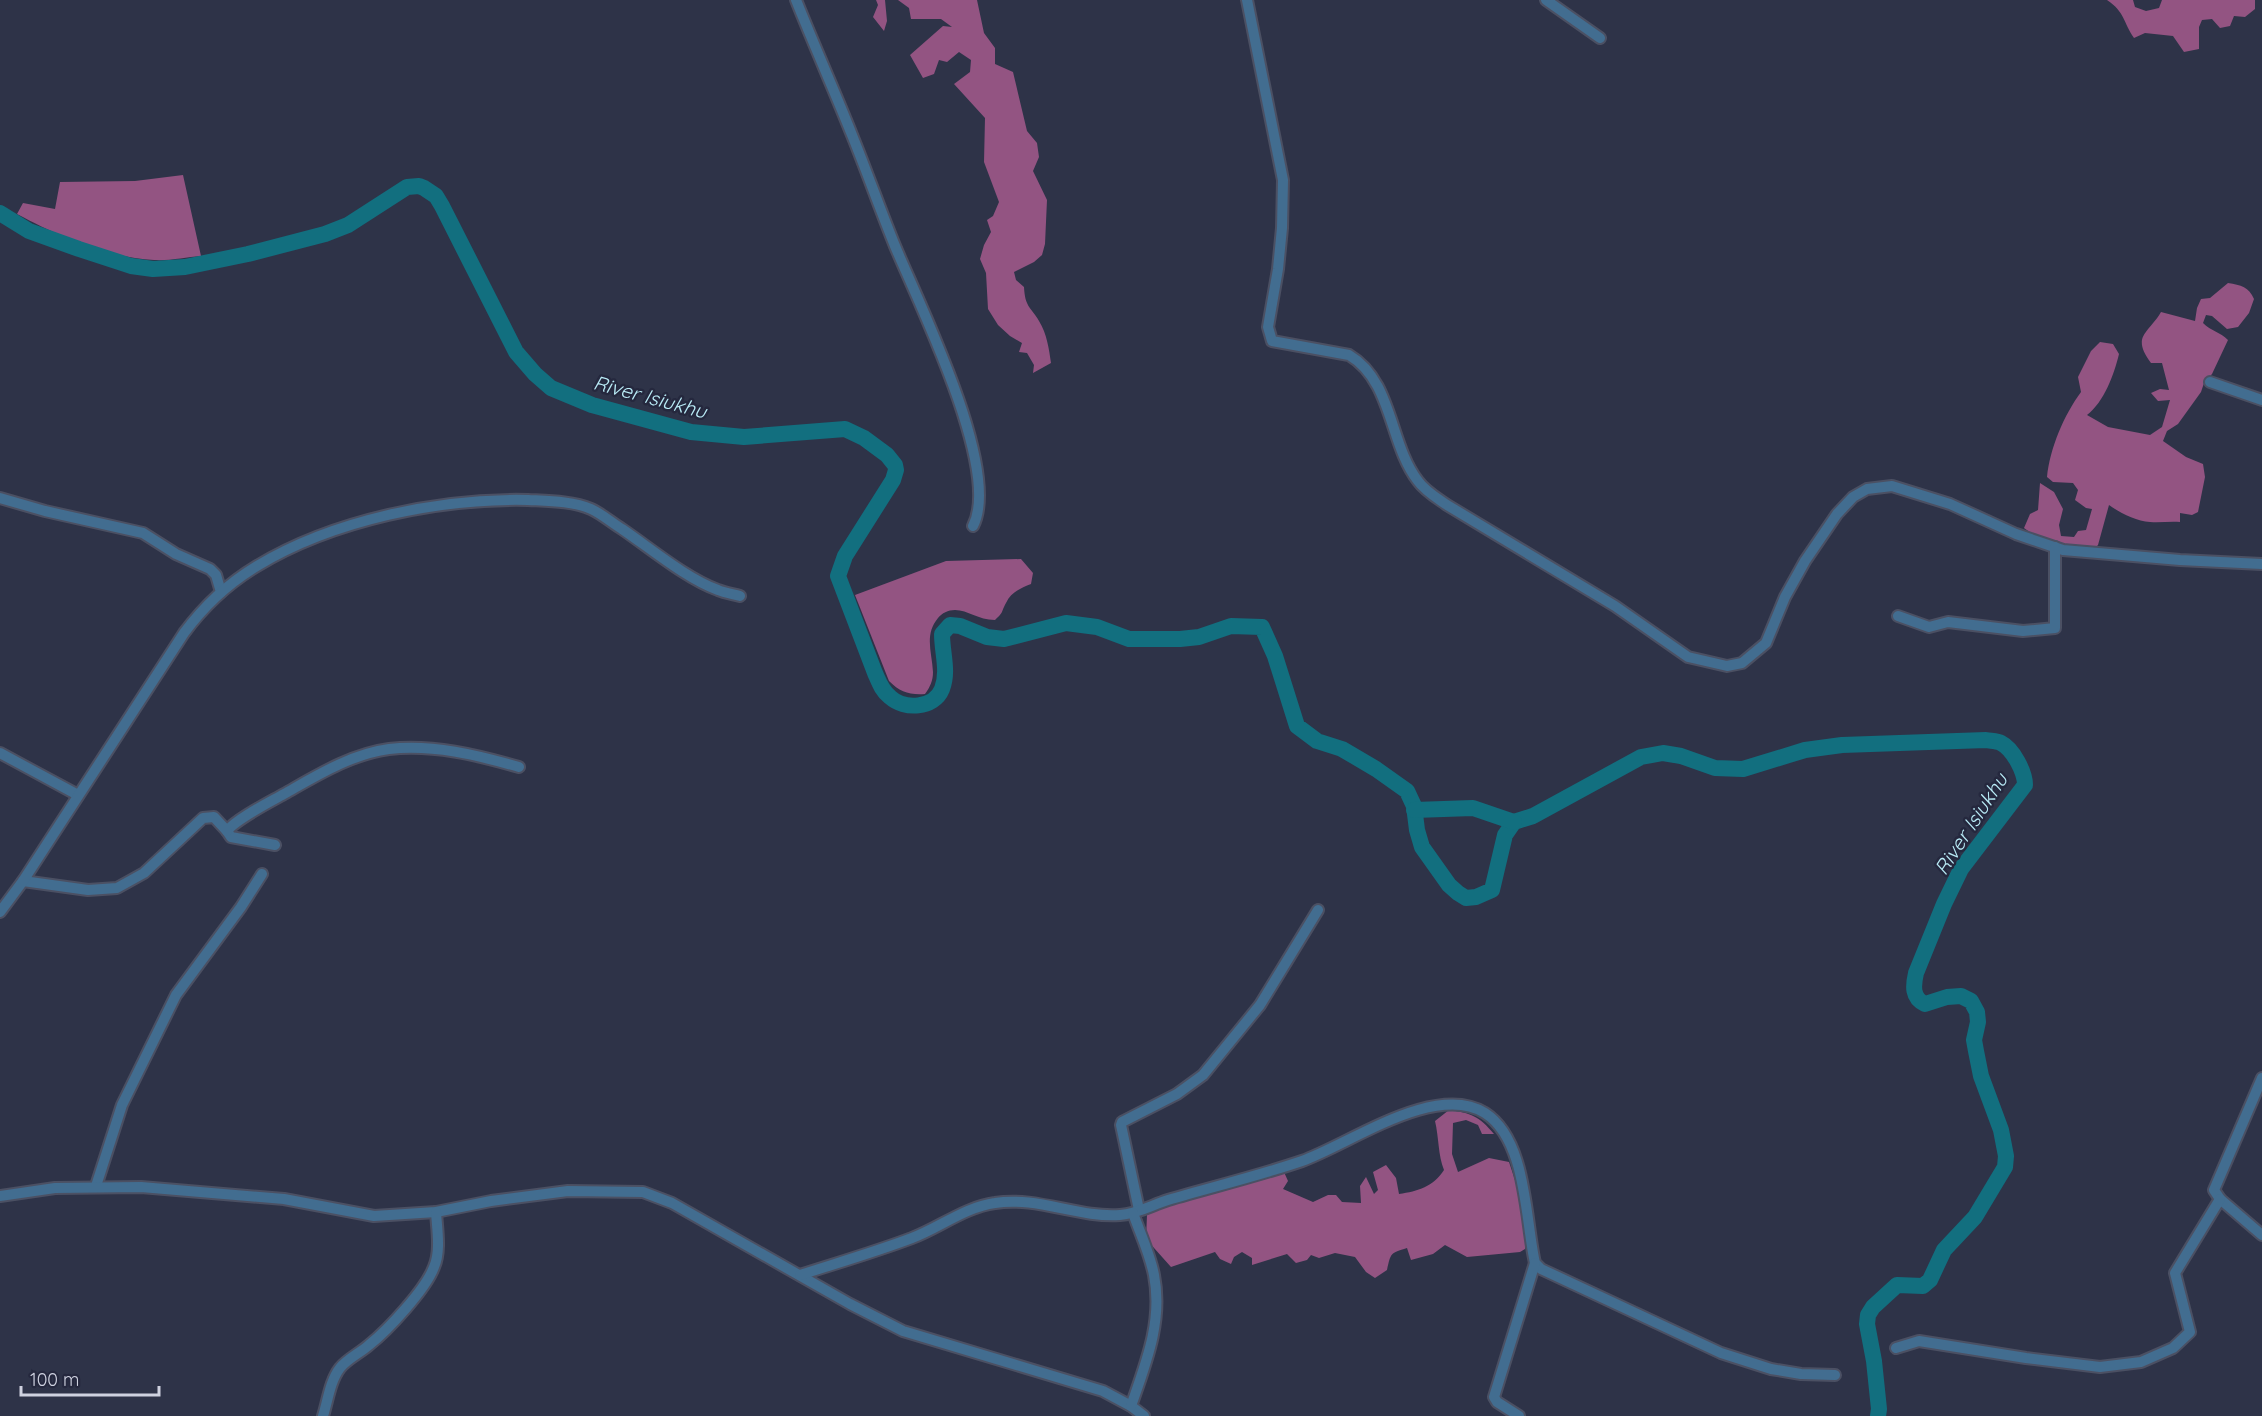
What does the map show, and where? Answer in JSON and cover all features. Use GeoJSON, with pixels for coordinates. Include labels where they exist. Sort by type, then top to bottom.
{"type":"FeatureCollection","features":[{"type":"Feature","properties":{"kind":"street"},"geometry":{"type":"LineString","coordinates":[[796,0],[954,386],[969,434],[976,467],[979,501],[978,518],[973,526]]}},
{"type":"Feature","properties":{"kind":"street"},"geometry":{"type":"LineString","coordinates":[[1247,0],[1283,180],[1282,228],[1268,333],[1272,341],[1277,344],[1349,355],[1359,361],[1372,377],[1417,481],[1447,505],[1615,606],[1688,657],[1727,666],[1742,663],[1766,643],[1785,597],[1806,561],[1837,514],[1853,497],[1867,489],[1892,486],[1950,504],[2016,534],[2063,550],[2262,564]]}},
{"type":"Feature","properties":{"kind":"street"},"geometry":{"type":"LineString","coordinates":[[1546,0],[1600,38]]}},
{"type":"Feature","properties":{"kind":"street"},"geometry":{"type":"LineString","coordinates":[[2210,382],[2262,400]]}},
{"type":"Feature","properties":{"kind":"street"},"geometry":{"type":"LineString","coordinates":[[0,498],[45,511],[143,533],[176,554],[210,569],[216,575],[221,592]]}},
{"type":"Feature","properties":{"kind":"street"},"geometry":{"type":"LineString","coordinates":[[0,912],[23,881],[184,633],[202,609],[258,565],[312,539],[376,518],[433,506],[508,500],[544,501],[591,509],[693,577],[717,590],[740,596]]}},
{"type":"Feature","properties":{"kind":"street"},"geometry":{"type":"LineString","coordinates":[[1898,616],[1929,627],[1948,622],[2023,631],[2055,628],[2055,548]]}},
{"type":"Feature","properties":{"kind":"street"},"geometry":{"type":"LineString","coordinates":[[227,831],[268,802],[320,774],[362,756],[387,750],[444,749],[519,767]]}},
{"type":"Feature","properties":{"kind":"street"},"geometry":{"type":"LineString","coordinates":[[0,753],[78,795]]}},
{"type":"Feature","properties":{"kind":"street"},"geometry":{"type":"LineString","coordinates":[[23,881],[88,890],[117,888],[144,873],[203,818],[214,818],[231,837],[275,845]]}},
{"type":"Feature","properties":{"kind":"street"},"geometry":{"type":"LineString","coordinates":[[96,1186],[122,1105],[176,995],[262,874]]}},
{"type":"Feature","properties":{"kind":"street"},"geometry":{"type":"LineString","coordinates":[[1131,1406],[1155,1329],[1156,1301],[1154,1274],[1136,1212],[1122,1122],[1177,1094],[1203,1075],[1260,1005],[1318,910]]}},
{"type":"Feature","properties":{"kind":"street"},"geometry":{"type":"LineString","coordinates":[[2262,1078],[2215,1186],[2215,1193],[2220,1199],[2262,1235]]}},
{"type":"Feature","properties":{"kind":"street"},"geometry":{"type":"LineString","coordinates":[[800,1275],[911,1238],[983,1205],[995,1202],[1029,1202],[1107,1215],[1136,1212],[1305,1160],[1380,1124],[1414,1112],[1443,1105],[1467,1106],[1485,1113],[1506,1133],[1518,1167],[1535,1263],[1494,1397],[1497,1402],[1519,1416]]}},
{"type":"Feature","properties":{"kind":"street"},"geometry":{"type":"LineString","coordinates":[[1,1198],[55,1188],[141,1187],[284,1199],[374,1216],[436,1212],[491,1201],[568,1191],[644,1192],[672,1203],[903,1332],[1103,1391],[1144,1416]]}},
{"type":"Feature","properties":{"kind":"street"},"geometry":{"type":"LineString","coordinates":[[1896,1348],[1919,1341],[2100,1367],[2140,1362],[2173,1348],[2190,1332],[2175,1274],[2220,1199]]}},
{"type":"Feature","properties":{"kind":"street"},"geometry":{"type":"LineString","coordinates":[[323,1416],[333,1380],[341,1366],[371,1344],[409,1304],[429,1278],[438,1254],[436,1212]]}},
{"type":"Feature","properties":{"kind":"street"},"geometry":{"type":"LineString","coordinates":[[1535,1263],[1541,1269],[1721,1353],[1771,1369],[1801,1374],[1835,1375]]}},
{"type":"Feature","properties":{"kind":"shaded area"},"geometry":{"type":"Polygon","coordinates":[[[876,0],[885,0],[887,21],[884,31],[873,17],[878,5],[876,0]]]}},
{"type":"Feature","properties":{"kind":"shaded area"},"geometry":{"type":"Polygon","coordinates":[[[898,0],[977,0],[984,33],[995,48],[995,64],[1013,72],[1027,131],[1037,143],[1039,157],[1033,171],[1047,200],[1045,244],[1042,255],[1034,262],[1014,272],[1016,280],[1024,287],[1027,303],[1046,336],[1051,363],[1033,373],[1034,365],[1027,353],[1019,352],[1022,343],[998,325],[988,309],[986,273],[980,259],[991,232],[987,220],[993,216],[999,202],[984,162],[985,118],[954,84],[970,72],[971,60],[959,52],[947,62],[939,60],[934,74],[923,78],[910,55],[943,26],[952,27],[941,19],[911,19],[909,8],[898,0]]]}},
{"type":"Feature","properties":{"kind":"shaded area"},"geometry":{"type":"Polygon","coordinates":[[[2107,0],[2133,0],[2135,7],[2146,11],[2159,8],[2162,0],[2255,0],[2255,9],[2245,17],[2234,16],[2230,26],[2220,28],[2212,19],[2202,20],[2199,27],[2199,49],[2184,52],[2173,36],[2145,33],[2134,38],[2121,13],[2107,0]]]}},
{"type":"Feature","properties":{"kind":"shaded area"},"geometry":{"type":"Polygon","coordinates":[[[183,175],[201,256],[160,260],[119,255],[83,244],[17,214],[23,203],[55,209],[60,182],[135,181],[183,175]]]}},
{"type":"Feature","properties":{"kind":"shaded area"},"geometry":{"type":"Polygon","coordinates":[[[2228,283],[2244,287],[2250,292],[2254,299],[2249,313],[2238,327],[2227,329],[2212,316],[2206,315],[2203,323],[2228,340],[2201,392],[2178,424],[2167,431],[2163,441],[2186,457],[2203,464],[2205,477],[2198,512],[2192,515],[2180,513],[2180,522],[2150,522],[2128,516],[2109,505],[2098,545],[2094,549],[2049,541],[2024,528],[2030,514],[2038,510],[2040,483],[2054,492],[2063,509],[2059,525],[2061,536],[2074,537],[2078,531],[2086,530],[2092,509],[2086,508],[2075,500],[2078,490],[2073,483],[2053,482],[2047,477],[2051,455],[2059,432],[2081,392],[2078,377],[2091,351],[2100,342],[2113,344],[2119,354],[2108,388],[2087,415],[2108,427],[2150,435],[2162,427],[2170,400],[2158,401],[2151,393],[2160,389],[2169,390],[2162,363],[2151,363],[2145,354],[2142,347],[2144,336],[2161,312],[2195,321],[2201,299],[2210,298],[2228,283]]]}},
{"type":"Feature","properties":{"kind":"shaded area"},"geometry":{"type":"Polygon","coordinates":[[[1021,559],[1033,573],[1031,584],[1013,593],[995,620],[955,610],[945,612],[938,618],[931,631],[930,651],[933,672],[930,686],[925,694],[905,692],[889,681],[855,595],[946,561],[1021,559]]]}},
{"type":"Feature","properties":{"kind":"shaded area"},"geometry":{"type":"Polygon","coordinates":[[[1449,1110],[1474,1116],[1494,1134],[1482,1134],[1478,1125],[1466,1120],[1453,1123],[1452,1154],[1458,1172],[1489,1158],[1509,1162],[1528,1219],[1525,1249],[1520,1252],[1467,1257],[1445,1245],[1433,1254],[1411,1260],[1407,1248],[1392,1254],[1387,1270],[1375,1278],[1366,1272],[1355,1257],[1335,1253],[1319,1258],[1311,1255],[1307,1260],[1296,1263],[1287,1254],[1252,1265],[1252,1258],[1242,1252],[1234,1257],[1231,1264],[1220,1259],[1215,1252],[1171,1267],[1146,1239],[1147,1215],[1158,1208],[1284,1172],[1288,1181],[1283,1189],[1313,1202],[1328,1195],[1336,1195],[1342,1202],[1361,1203],[1360,1186],[1366,1177],[1374,1194],[1378,1190],[1373,1172],[1386,1165],[1396,1178],[1399,1194],[1424,1187],[1440,1176],[1444,1170],[1435,1121],[1449,1110]]]}},
{"type":"Feature","properties":{"kind":"waterway","name":"River Isiukhu"},"geometry":{"type":"LineString","coordinates":[[0,213],[29,231],[131,266],[153,269],[185,267],[248,254],[325,234],[348,225],[407,187],[424,188],[436,196],[442,206],[516,352],[551,388],[592,405],[691,432],[744,437],[845,429],[864,438],[887,455],[895,465],[893,480],[845,556],[838,576],[879,683],[887,695],[896,701],[910,705],[926,704],[938,696],[945,675],[942,634],[950,625],[960,626],[987,637],[1004,639],[1066,623],[1097,627],[1129,639],[1180,639],[1199,637],[1231,626],[1262,627],[1275,656],[1297,726],[1317,741],[1342,749],[1376,769],[1407,791],[1414,806],[1422,847],[1449,885],[1466,898],[1476,897],[1492,890],[1505,835],[1514,822],[1533,816],[1641,757],[1663,753],[1681,756],[1715,768],[1743,769],[1805,750],[1842,745],[1986,740],[2001,743],[2018,761],[2025,785],[1961,869],[1916,973],[1914,987],[1916,995],[1925,1004],[1947,997],[1961,996],[1971,1001],[1977,1012],[1978,1022],[1974,1040],[1981,1076],[2001,1130],[2006,1156],[2005,1167],[1975,1217],[1944,1250],[1930,1280],[1923,1286],[1897,1285],[1873,1307],[1868,1315],[1867,1324],[1874,1361],[1878,1416]]}},
{"type":"Feature","properties":{"kind":"waterway","name":"River Isiukhu"},"geometry":{"type":"LineString","coordinates":[[1414,810],[1473,808],[1514,822]]}}]}
